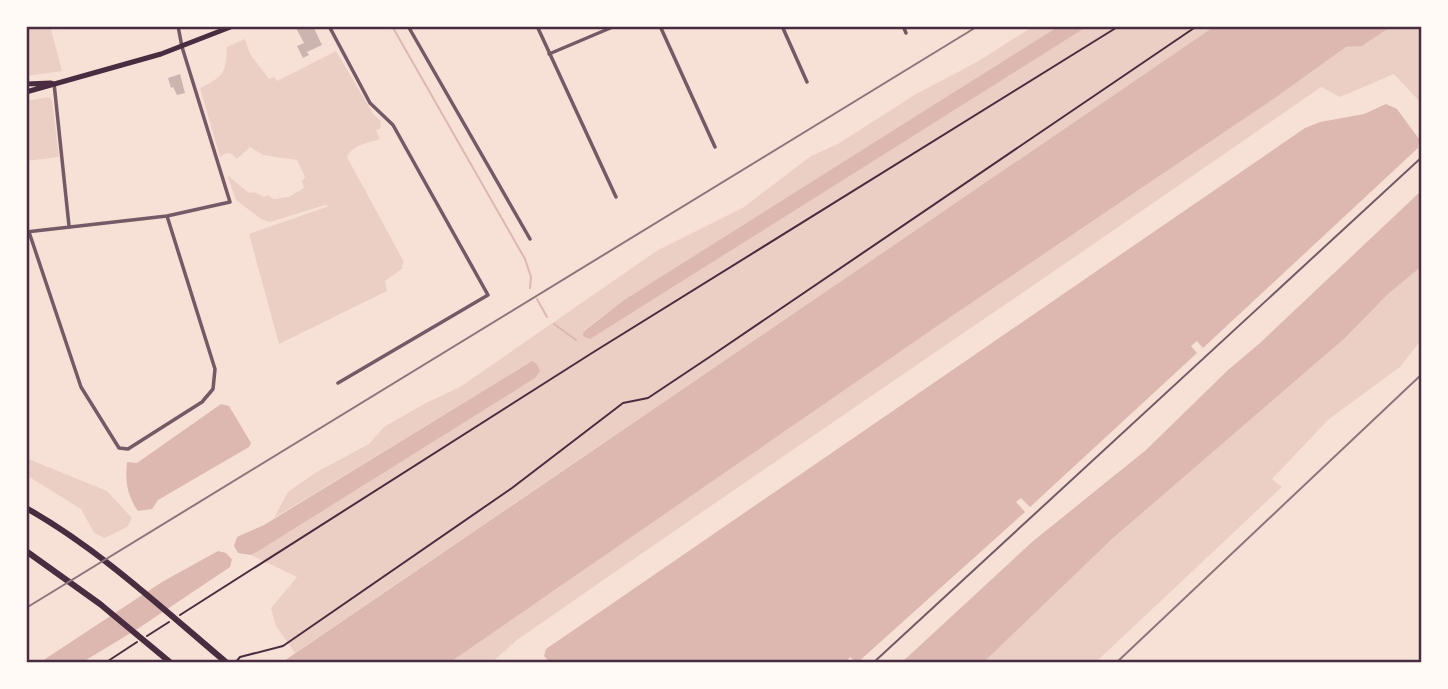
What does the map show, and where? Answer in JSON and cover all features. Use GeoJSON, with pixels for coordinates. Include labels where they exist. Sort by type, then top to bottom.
{"type":"FeatureCollection","features":[{"type":"Feature","properties":{"kind":"highway"},"geometry":{"type":"LineString","coordinates":[[26,508],[135,586],[227,663]]}},
{"type":"Feature","properties":{"kind":"highway"},"geometry":{"type":"LineString","coordinates":[[26,551],[100,604],[171,663]]}},
{"type":"Feature","properties":{"kind":"main road"},"geometry":{"type":"LineString","coordinates":[[26,84],[54,83],[98,73],[182,47],[233,26]]}},
{"type":"Feature","properties":{"kind":"main road"},"geometry":{"type":"LineString","coordinates":[[26,92],[40,90],[54,83]]}},
{"type":"Feature","properties":{"kind":"street"},"geometry":{"type":"LineString","coordinates":[[167,216],[215,369],[213,388],[202,402],[128,449],[119,448],[82,387],[28,232],[167,216],[230,202],[182,47],[178,26]]}},
{"type":"Feature","properties":{"kind":"street"},"geometry":{"type":"LineString","coordinates":[[329,26],[370,103],[393,125],[488,295],[338,383]]}},
{"type":"Feature","properties":{"kind":"street"},"geometry":{"type":"LineString","coordinates":[[408,26],[530,239]]}},
{"type":"Feature","properties":{"kind":"street"},"geometry":{"type":"LineString","coordinates":[[537,26],[616,197]]}},
{"type":"Feature","properties":{"kind":"street"},"geometry":{"type":"LineString","coordinates":[[549,54],[615,26]]}},
{"type":"Feature","properties":{"kind":"street"},"geometry":{"type":"LineString","coordinates":[[660,26],[715,147]]}},
{"type":"Feature","properties":{"kind":"street"},"geometry":{"type":"LineString","coordinates":[[782,26],[807,82]]}},
{"type":"Feature","properties":{"kind":"street"},"geometry":{"type":"LineString","coordinates":[[903,26],[906,33]]}},
{"type":"Feature","properties":{"kind":"street"},"geometry":{"type":"LineString","coordinates":[[54,83],[69,226]]}},
{"type":"Feature","properties":{"kind":"lane"},"geometry":{"type":"LineString","coordinates":[[873,663],[1422,157]]}},
{"type":"Feature","properties":{"kind":"path"},"geometry":{"type":"LineString","coordinates":[[105,663],[592,353],[1119,26]]}},
{"type":"Feature","properties":{"kind":"path"},"geometry":{"type":"LineString","coordinates":[[235,663],[240,657],[283,646],[512,488],[623,403],[648,398],[1197,26]]}},
{"type":"Feature","properties":{"kind":"shaded area"},"geometry":{"type":"Polygon","coordinates":[[[26,26],[50,26],[62,71],[26,76],[26,26]]]}},
{"type":"Feature","properties":{"kind":"shaded area"},"geometry":{"type":"Polygon","coordinates":[[[1034,26],[1059,26],[624,300],[584,330],[588,339],[1088,26],[1215,26],[295,653],[276,626],[271,608],[297,577],[251,555],[535,378],[532,361],[274,518],[288,492],[315,473],[369,444],[384,427],[460,387],[658,250],[744,207],[811,156],[838,144],[916,94],[977,62],[1034,26]]]}},
{"type":"Feature","properties":{"kind":"shaded area"},"geometry":{"type":"Polygon","coordinates":[[[1059,26],[1088,26],[590,339],[583,336],[584,331],[624,300],[1059,26]]]}},
{"type":"Feature","properties":{"kind":"shaded area"},"geometry":{"type":"Polygon","coordinates":[[[1215,26],[1392,26],[1362,46],[1346,47],[449,663],[281,663],[1215,26]]]}},
{"type":"Feature","properties":{"kind":"shaded area"},"geometry":{"type":"Polygon","coordinates":[[[1392,26],[1422,26],[1422,104],[1394,74],[1340,97],[1321,87],[517,640],[491,663],[449,663],[1346,47],[1362,46],[1392,26]]]}},
{"type":"Feature","properties":{"kind":"shaded area"},"geometry":{"type":"Polygon","coordinates":[[[245,39],[250,54],[269,79],[274,77],[277,81],[336,51],[374,115],[381,121],[380,129],[376,130],[380,139],[357,146],[347,157],[404,262],[403,268],[385,281],[387,291],[279,344],[249,234],[329,206],[270,222],[261,219],[236,200],[227,175],[249,193],[254,192],[264,197],[268,195],[273,199],[289,197],[304,188],[302,181],[305,177],[297,160],[263,155],[250,147],[237,159],[226,153],[220,157],[200,88],[222,73],[227,47],[245,39]]]}},
{"type":"Feature","properties":{"kind":"shaded area"},"geometry":{"type":"Polygon","coordinates":[[[49,97],[52,100],[59,157],[26,161],[26,101],[49,97]]]}},
{"type":"Feature","properties":{"kind":"shaded area"},"geometry":{"type":"Polygon","coordinates":[[[1386,104],[1397,109],[1419,139],[1418,148],[1203,348],[1197,341],[1191,346],[1197,353],[1030,507],[1021,498],[1016,502],[1025,512],[857,663],[850,657],[845,663],[550,663],[544,656],[546,649],[1305,128],[1320,122],[1364,114],[1386,104]]]}},
{"type":"Feature","properties":{"kind":"shaded area"},"geometry":{"type":"Polygon","coordinates":[[[1422,190],[1422,266],[1388,294],[1345,338],[1112,539],[983,663],[901,663],[1032,542],[1146,450],[1422,190]]]}},
{"type":"Feature","properties":{"kind":"shaded area"},"geometry":{"type":"Polygon","coordinates":[[[1422,266],[1422,339],[1400,367],[1329,419],[1272,479],[1282,487],[1095,663],[983,663],[1112,539],[1345,338],[1388,294],[1422,266]]]}},
{"type":"Feature","properties":{"kind":"shaded area"},"geometry":{"type":"Polygon","coordinates":[[[532,361],[540,371],[535,378],[260,550],[251,555],[238,553],[234,546],[237,537],[264,525],[532,361]]]}},
{"type":"Feature","properties":{"kind":"shaded area"},"geometry":{"type":"Polygon","coordinates":[[[221,404],[229,406],[251,443],[249,447],[158,500],[152,509],[138,511],[128,488],[127,462],[137,463],[221,404]]]}},
{"type":"Feature","properties":{"kind":"shaded area"},"geometry":{"type":"Polygon","coordinates":[[[26,458],[107,491],[132,518],[127,527],[105,538],[94,533],[81,509],[26,475],[26,458]]]}},
{"type":"Feature","properties":{"kind":"shaded area"},"geometry":{"type":"Polygon","coordinates":[[[218,551],[226,553],[232,559],[230,567],[139,628],[81,663],[39,663],[162,582],[218,551]]]}},
{"type":"Feature","properties":{"kind":"building"},"geometry":{"type":"Polygon","coordinates":[[[313,26],[322,45],[307,52],[309,55],[303,58],[297,46],[304,43],[296,28],[313,26]]]}},
{"type":"Feature","properties":{"kind":"building"},"geometry":{"type":"Polygon","coordinates":[[[180,74],[185,93],[177,95],[168,78],[180,74]]]}},
{"type":"Feature","properties":{"kind":"waterway"},"geometry":{"type":"LineString","coordinates":[[392,26],[525,259],[531,277],[530,288]]}},
{"type":"Feature","properties":{"kind":"waterway"},"geometry":{"type":"LineString","coordinates":[[537,299],[547,317]]}},
{"type":"Feature","properties":{"kind":"waterway"},"geometry":{"type":"LineString","coordinates":[[554,324],[576,340]]}},
{"type":"Feature","properties":{"kind":"railway"},"geometry":{"type":"LineString","coordinates":[[26,608],[978,26]]}},
{"type":"Feature","properties":{"kind":"railway"},"geometry":{"type":"LineString","coordinates":[[1116,663],[1422,374]]}}]}
